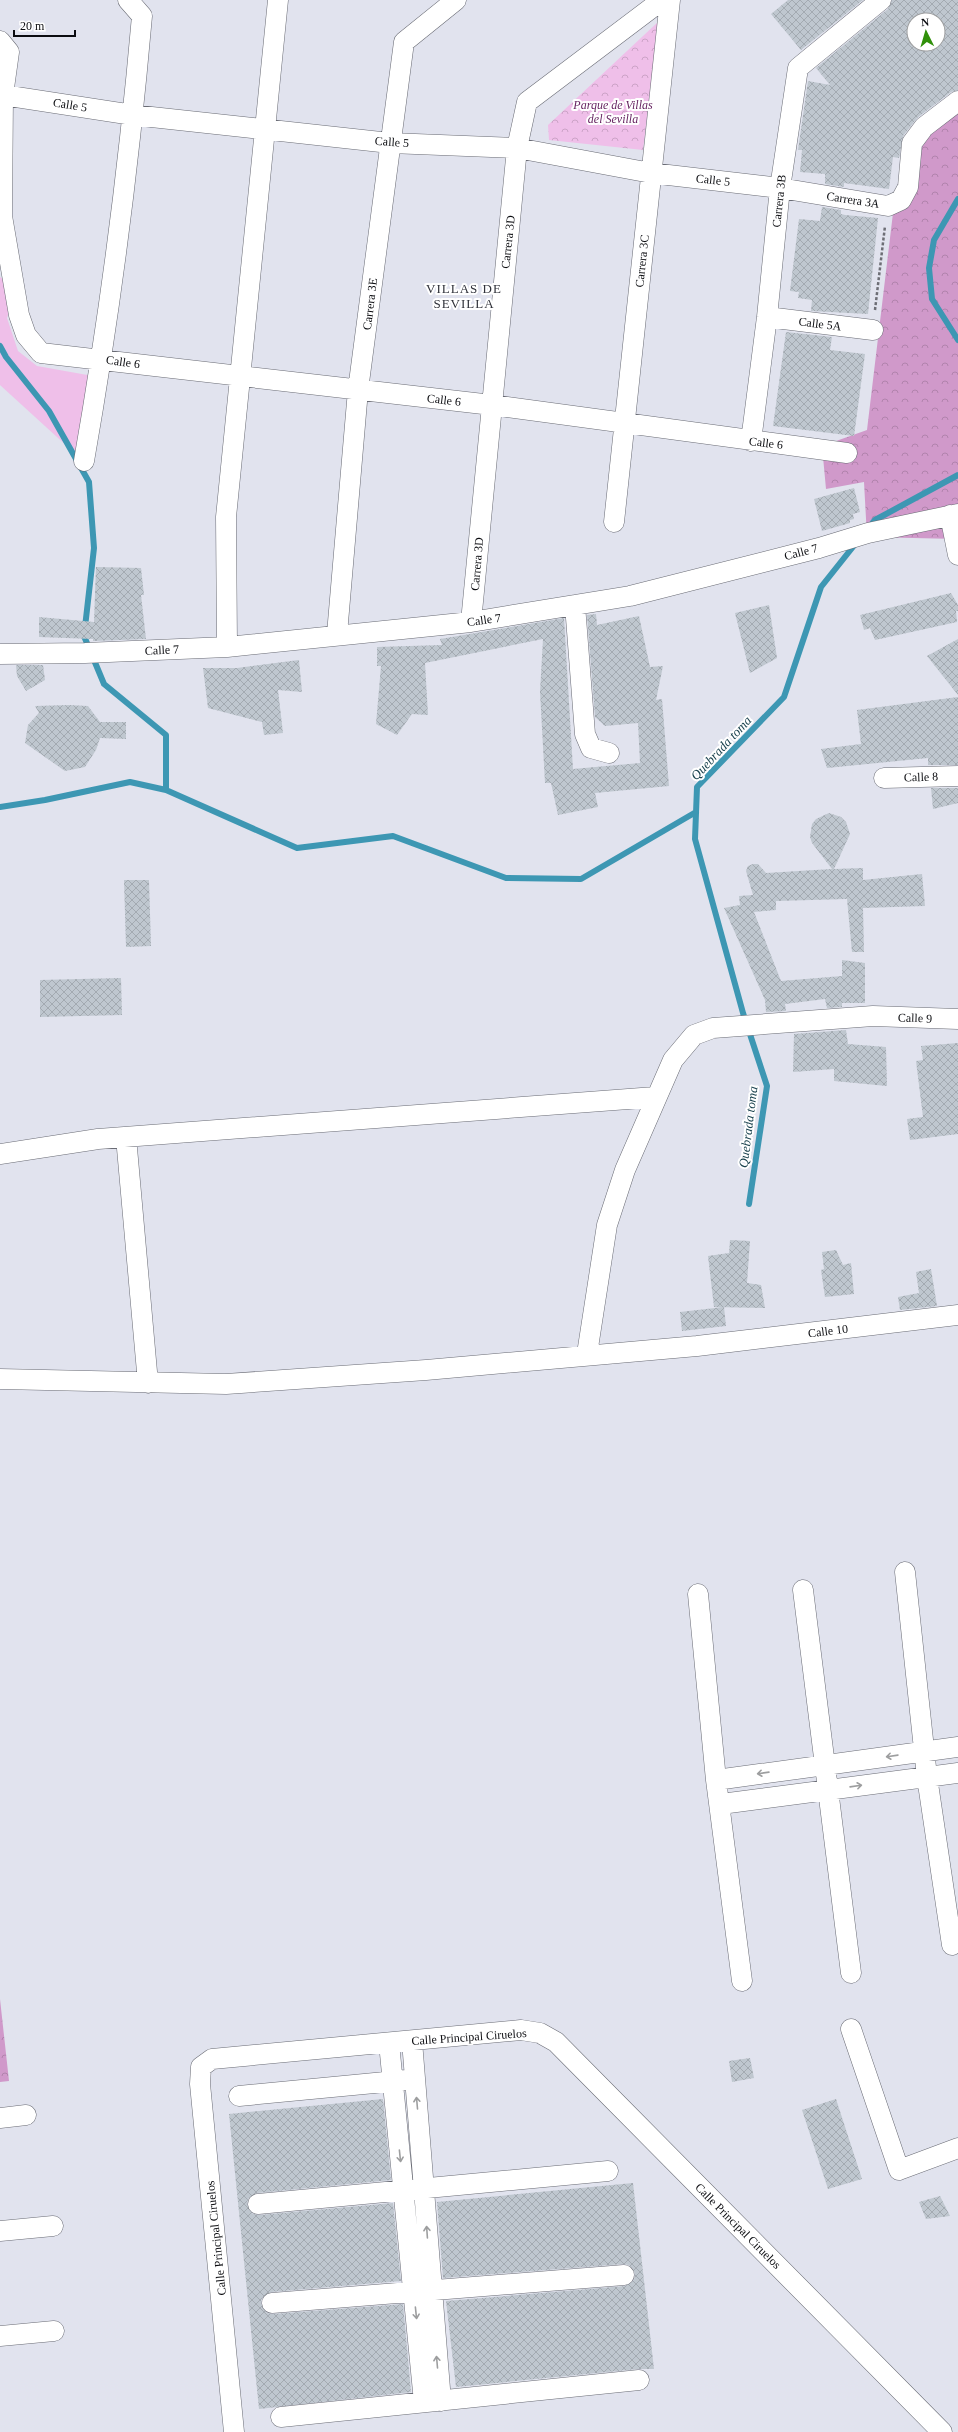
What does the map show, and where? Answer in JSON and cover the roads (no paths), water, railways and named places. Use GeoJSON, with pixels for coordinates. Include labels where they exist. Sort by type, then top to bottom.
{"type":"FeatureCollection","features":[{"type":"Feature","properties":{"kind":"street"},"geometry":{"type":"LineString","coordinates":[[84,461],[102,359],[133,114],[142,16],[128,0]]}},
{"type":"Feature","properties":{"kind":"street"},"geometry":{"type":"LineString","coordinates":[[227,647],[226,517],[238,378],[278,0]]}},
{"type":"Feature","properties":{"kind":"street","name":"Carrera 3E"},"geometry":{"type":"LineString","coordinates":[[337,634],[358,390],[404,42],[456,0]]}},
{"type":"Feature","properties":{"kind":"street","name":"Carrera 3D"},"geometry":{"type":"LineString","coordinates":[[471,622],[517,148],[527,102],[662,0]]}},
{"type":"Feature","properties":{"kind":"street","name":"Carrera 3C"},"geometry":{"type":"LineString","coordinates":[[614,522],[670,0]]}},
{"type":"Feature","properties":{"kind":"street","name":"Carrera 3B"},"geometry":{"type":"LineString","coordinates":[[751,441],[767,317],[780,188],[798,68],[881,0]]}},
{"type":"Feature","properties":{"kind":"street"},"geometry":{"type":"LineString","coordinates":[[0,41],[9,52],[3,95]]}},
{"type":"Feature","properties":{"kind":"street","name":"Calle 5"},"geometry":{"type":"LineString","coordinates":[[3,95],[133,114],[390,143],[517,148],[651,173],[780,188]]}},
{"type":"Feature","properties":{"kind":"street","name":"Calle 6"},"geometry":{"type":"LineString","coordinates":[[3,95],[2,216],[19,315],[26,335],[41,353],[102,359],[238,378],[492,405],[848,453]]}},
{"type":"Feature","properties":{"kind":"street","name":"Carrera 3A"},"geometry":{"type":"LineString","coordinates":[[780,188],[888,206],[901,200],[908,187],[912,143],[924,128],[958,101]]}},
{"type":"Feature","properties":{"kind":"street","name":"Calle 5A"},"geometry":{"type":"LineString","coordinates":[[767,317],[873,330]]}},
{"type":"Feature","properties":{"kind":"street"},"geometry":{"type":"LineString","coordinates":[[954,515],[958,555]]}},
{"type":"Feature","properties":{"kind":"street","name":"Calle 7"},"geometry":{"type":"LineString","coordinates":[[0,654],[85,653],[227,647],[337,634],[471,622],[630,596],[819,548],[868,533],[954,515]]}},
{"type":"Feature","properties":{"kind":"street"},"geometry":{"type":"LineString","coordinates":[[575,605],[585,734],[591,748],[609,752]]}},
{"type":"Feature","properties":{"kind":"street","name":"Calle 8"},"geometry":{"type":"LineString","coordinates":[[884,778],[958,776]]}},
{"type":"Feature","properties":{"kind":"street","name":"Calle 9"},"geometry":{"type":"LineString","coordinates":[[588,1354],[607,1225],[625,1170],[655,1097],[673,1060],[694,1035],[713,1028],[872,1016],[958,1019]]}},
{"type":"Feature","properties":{"kind":"street"},"geometry":{"type":"LineString","coordinates":[[0,1154],[98,1139],[655,1097]]}},
{"type":"Feature","properties":{"kind":"street"},"geometry":{"type":"LineString","coordinates":[[126,1137],[148,1382]]}},
{"type":"Feature","properties":{"kind":"street","name":"Calle 10"},"geometry":{"type":"LineString","coordinates":[[0,1379],[226,1384],[426,1370],[588,1354],[697,1346],[958,1315]]}},
{"type":"Feature","properties":{"kind":"street"},"geometry":{"type":"LineString","coordinates":[[905,1572],[927,1777],[952,1945]]}},
{"type":"Feature","properties":{"kind":"street"},"geometry":{"type":"LineString","coordinates":[[803,1590],[851,1973]]}},
{"type":"Feature","properties":{"kind":"street"},"geometry":{"type":"LineString","coordinates":[[698,1594],[716,1780],[721,1804],[742,1981]]}},
{"type":"Feature","properties":{"kind":"street"},"geometry":{"type":"LineString","coordinates":[[716,1780],[958,1747]]}},
{"type":"Feature","properties":{"kind":"street"},"geometry":{"type":"LineString","coordinates":[[721,1804],[958,1773]]}},
{"type":"Feature","properties":{"kind":"street"},"geometry":{"type":"LineString","coordinates":[[851,2029],[899,2170],[958,2148]]}},
{"type":"Feature","properties":{"kind":"street","name":"Calle Principal Ciruelos"},"geometry":{"type":"LineString","coordinates":[[234,2432],[200,2084],[201,2067],[212,2059],[521,2030],[540,2033],[556,2042],[942,2432]]}},
{"type":"Feature","properties":{"kind":"street"},"geometry":{"type":"LineString","coordinates":[[412,2041],[424,2188],[423,2291],[432,2401]]}},
{"type":"Feature","properties":{"kind":"street"},"geometry":{"type":"LineString","coordinates":[[390,2043],[404,2190],[423,2291]]}},
{"type":"Feature","properties":{"kind":"street"},"geometry":{"type":"LineString","coordinates":[[239,2096],[415,2079]]}},
{"type":"Feature","properties":{"kind":"street"},"geometry":{"type":"LineString","coordinates":[[0,2118],[26,2115]]}},
{"type":"Feature","properties":{"kind":"street"},"geometry":{"type":"LineString","coordinates":[[258,2204],[608,2171]]}},
{"type":"Feature","properties":{"kind":"street"},"geometry":{"type":"LineString","coordinates":[[0,2231],[53,2226]]}},
{"type":"Feature","properties":{"kind":"street"},"geometry":{"type":"LineString","coordinates":[[272,2303],[624,2275]]}},
{"type":"Feature","properties":{"kind":"street"},"geometry":{"type":"LineString","coordinates":[[0,2336],[54,2331]]}},
{"type":"Feature","properties":{"kind":"street"},"geometry":{"type":"LineString","coordinates":[[281,2417],[639,2380]]}},
{"type":"Feature","properties":{"kind":"waterway","name":"Quebrada toma"},"geometry":{"type":"LineString","coordinates":[[958,199],[934,240],[929,268],[932,299],[958,340]]}},
{"type":"Feature","properties":{"kind":"waterway"},"geometry":{"type":"LineString","coordinates":[[0,346],[6,357],[49,411],[89,482],[94,548],[84,636],[104,684],[166,735],[166,790]]}},
{"type":"Feature","properties":{"kind":"waterway","name":"Quebrada toma"},"geometry":{"type":"LineString","coordinates":[[870,526],[875,520],[958,475]]}},
{"type":"Feature","properties":{"kind":"waterway","name":"Quebrada toma"},"geometry":{"type":"LineString","coordinates":[[749,1204],[767,1086],[743,1013],[695,839],[697,787],[784,697],[821,587],[856,543]]}},
{"type":"Feature","properties":{"kind":"waterway"},"geometry":{"type":"LineString","coordinates":[[0,807],[45,800],[130,782],[166,790],[297,848],[393,836],[506,878],[581,879],[696,812]]}},
{"type":"Feature","properties":{"kind":"district","name":"VILLAS DE SEVILLA"},"geometry":{"type":"Point","coordinates":[464,296]}},
{"type":"Feature","properties":{"kind":"park label","name":"Parque de Villas del Sevilla"},"geometry":{"type":"Point","coordinates":[613,112]}}]}
